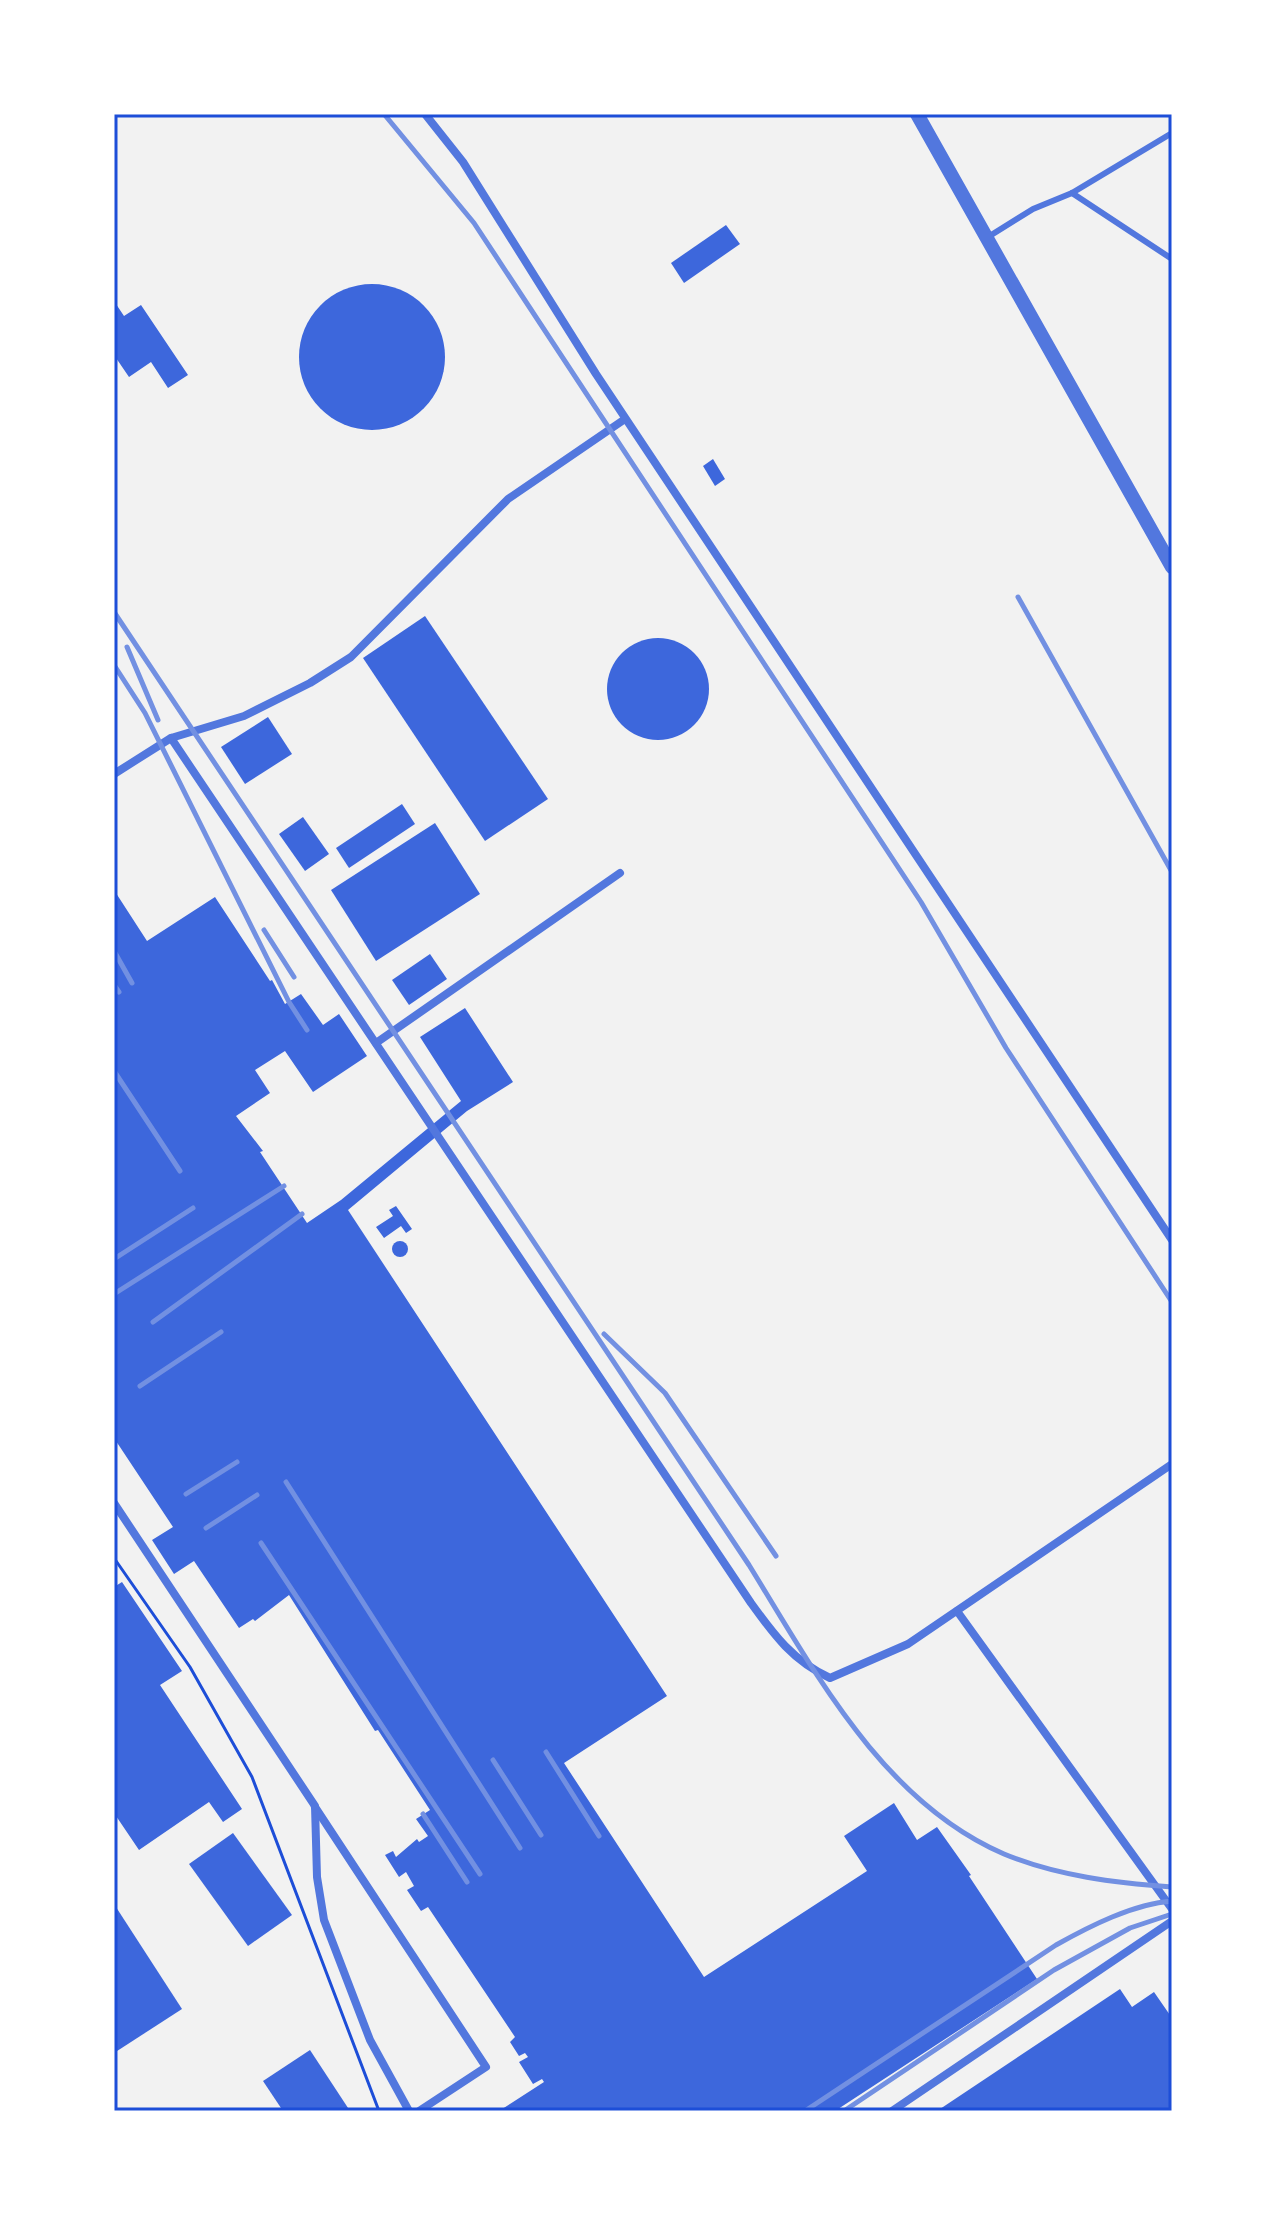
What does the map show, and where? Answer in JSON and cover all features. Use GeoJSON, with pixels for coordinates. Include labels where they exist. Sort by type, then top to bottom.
{"type":"FeatureCollection","features":[{"type":"Feature","properties":{"kind":"street"},"geometry":{"type":"LineString","coordinates":[[425,114],[463,162],[625,419],[1172,1240]]}},
{"type":"Feature","properties":{"kind":"street"},"geometry":{"type":"LineString","coordinates":[[917,114],[1172,567]]}},
{"type":"Feature","properties":{"kind":"street"},"geometry":{"type":"LineString","coordinates":[[114,774],[171,738],[244,716],[310,683],[351,657],[508,499],[625,419]]}},
{"type":"Feature","properties":{"kind":"street"},"geometry":{"type":"LineString","coordinates":[[171,738],[783,1647],[807,1668],[830,1678],[908,1644],[1172,1464]]}},
{"type":"Feature","properties":{"kind":"street"},"geometry":{"type":"LineString","coordinates":[[376,1043],[620,873]]}},
{"type":"Feature","properties":{"kind":"street"},"geometry":{"type":"LineString","coordinates":[[114,1503],[486,2067],[419,2111]]}},
{"type":"Feature","properties":{"kind":"street"},"geometry":{"type":"LineString","coordinates":[[957,1611],[1172,1909]]}},
{"type":"Feature","properties":{"kind":"street"},"geometry":{"type":"LineString","coordinates":[[315,1806],[317,1877],[324,1920],[370,2040],[409,2111]]}},
{"type":"Feature","properties":{"kind":"street"},"geometry":{"type":"LineString","coordinates":[[892,2111],[1172,1921]]}},
{"type":"Feature","properties":{"kind":"lane"},"geometry":{"type":"LineString","coordinates":[[988,237],[1033,209],[1072,193],[1172,133]]}},
{"type":"Feature","properties":{"kind":"lane"},"geometry":{"type":"LineString","coordinates":[[1072,193],[1172,259]]}},
{"type":"Feature","properties":{"kind":"path"},"geometry":{"type":"LineString","coordinates":[[114,1558],[190,1667],[252,1777],[379,2111]]}},
{"type":"Feature","properties":{"kind":"building"},"geometry":{"type":"Polygon","coordinates":[[[726,225],[740,244],[684,283],[671,263],[726,225]]]}},
{"type":"Feature","properties":{"kind":"building"},"geometry":{"type":"Polygon","coordinates":[[[372,284],[400,290],[423,306],[439,329],[445,357],[439,385],[423,408],[400,424],[372,430],[344,424],[321,408],[305,385],[299,357],[305,329],[321,306],[344,290],[372,284]]]}},
{"type":"Feature","properties":{"kind":"building"},"geometry":{"type":"Polygon","coordinates":[[[114,301],[124,316],[141,305],[188,375],[168,388],[151,362],[129,377],[114,355],[114,301]]]}},
{"type":"Feature","properties":{"kind":"building"},"geometry":{"type":"Polygon","coordinates":[[[713,459],[725,479],[715,486],[703,466],[713,459]]]}},
{"type":"Feature","properties":{"kind":"building"},"geometry":{"type":"Polygon","coordinates":[[[425,616],[548,799],[485,841],[363,658],[425,616]]]}},
{"type":"Feature","properties":{"kind":"building"},"geometry":{"type":"Polygon","coordinates":[[[658,638],[677,642],[694,653],[705,670],[709,689],[705,708],[694,725],[677,736],[658,740],[639,736],[622,725],[611,708],[607,689],[611,670],[622,653],[639,642],[658,638]]]}},
{"type":"Feature","properties":{"kind":"building"},"geometry":{"type":"Polygon","coordinates":[[[268,717],[292,754],[245,784],[221,747],[268,717]]]}},
{"type":"Feature","properties":{"kind":"building"},"geometry":{"type":"Polygon","coordinates":[[[402,804],[415,824],[349,868],[336,848],[402,804]]]}},
{"type":"Feature","properties":{"kind":"building"},"geometry":{"type":"Polygon","coordinates":[[[303,817],[329,854],[305,871],[279,834],[303,817]]]}},
{"type":"Feature","properties":{"kind":"building"},"geometry":{"type":"Polygon","coordinates":[[[435,823],[480,894],[376,961],[331,890],[435,823]]]}},
{"type":"Feature","properties":{"kind":"building"},"geometry":{"type":"Polygon","coordinates":[[[114,890],[147,941],[215,897],[285,1004],[301,994],[323,1025],[339,1014],[367,1056],[313,1092],[285,1051],[255,1070],[270,1093],[236,1116],[263,1151],[260,1152],[307,1223],[341,1200],[461,1101],[420,1037],[465,1008],[513,1082],[467,1111],[348,1210],[667,1696],[564,1763],[704,1977],[867,1871],[844,1836],[894,1803],[917,1840],[937,1827],[1037,1979],[835,2111],[499,2111],[544,2082],[542,2079],[533,2084],[519,2062],[528,2057],[525,2053],[519,2056],[510,2042],[515,2037],[428,1907],[421,1911],[407,1890],[414,1886],[406,1872],[399,1877],[385,1855],[393,1851],[396,1857],[417,1839],[419,1842],[428,1836],[416,1819],[430,1810],[378,1730],[375,1731],[289,1595],[255,1621],[253,1619],[239,1628],[194,1561],[174,1574],[152,1540],[173,1527],[114,1438],[114,890]]]}},
{"type":"Feature","properties":{"kind":"building"},"geometry":{"type":"Polygon","coordinates":[[[430,954],[447,979],[409,1005],[392,980],[430,954]]]}},
{"type":"Feature","properties":{"kind":"building"},"geometry":{"type":"Polygon","coordinates":[[[396,1206],[412,1229],[406,1233],[401,1226],[384,1238],[376,1227],[393,1216],[389,1210],[396,1206]]]}},
{"type":"Feature","properties":{"kind":"building"},"geometry":{"type":"Polygon","coordinates":[[[397,1241],[403,1241],[408,1249],[406,1255],[397,1257],[392,1252],[392,1246],[397,1241]]]}},
{"type":"Feature","properties":{"kind":"building"},"geometry":{"type":"Polygon","coordinates":[[[122,1582],[182,1671],[160,1685],[242,1809],[223,1822],[209,1802],[139,1850],[114,1813],[114,1587],[122,1582]]]}},
{"type":"Feature","properties":{"kind":"building"},"geometry":{"type":"Polygon","coordinates":[[[233,1833],[292,1915],[248,1946],[189,1864],[233,1833]]]}},
{"type":"Feature","properties":{"kind":"building"},"geometry":{"type":"Polygon","coordinates":[[[114,1904],[182,2009],[114,2053],[114,1904]]]}},
{"type":"Feature","properties":{"kind":"building"},"geometry":{"type":"Polygon","coordinates":[[[1120,1989],[1132,2007],[1154,1992],[1172,2018],[1172,2111],[937,2111],[1120,1989]]]}},
{"type":"Feature","properties":{"kind":"building"},"geometry":{"type":"Polygon","coordinates":[[[310,2050],[350,2111],[283,2111],[263,2081],[310,2050]]]}},
{"type":"Feature","properties":{"kind":"railway"},"geometry":{"type":"LineString","coordinates":[[384,114],[474,223],[921,902],[1006,1048],[1172,1302]]}},
{"type":"Feature","properties":{"kind":"railway"},"geometry":{"type":"LineString","coordinates":[[1018,597],[1172,872]]}},
{"type":"Feature","properties":{"kind":"railway"},"geometry":{"type":"LineString","coordinates":[[114,612],[856,1730],[922,1802],[961,1831],[1004,1854],[1045,1868],[1087,1877],[1172,1887]]}},
{"type":"Feature","properties":{"kind":"railway"},"geometry":{"type":"LineString","coordinates":[[127,647],[158,720]]}},
{"type":"Feature","properties":{"kind":"railway"},"geometry":{"type":"LineString","coordinates":[[114,665],[145,713],[289,1002],[307,1030]]}},
{"type":"Feature","properties":{"kind":"railway"},"geometry":{"type":"LineString","coordinates":[[264,930],[294,977]]}},
{"type":"Feature","properties":{"kind":"railway"},"geometry":{"type":"LineString","coordinates":[[114,951],[132,983]]}},
{"type":"Feature","properties":{"kind":"railway"},"geometry":{"type":"LineString","coordinates":[[114,985],[119,992]]}},
{"type":"Feature","properties":{"kind":"railway"},"geometry":{"type":"LineString","coordinates":[[114,1071],[180,1171]]}},
{"type":"Feature","properties":{"kind":"railway"},"geometry":{"type":"LineString","coordinates":[[114,1294],[284,1186]]}},
{"type":"Feature","properties":{"kind":"railway"},"geometry":{"type":"LineString","coordinates":[[114,1259],[193,1208]]}},
{"type":"Feature","properties":{"kind":"railway"},"geometry":{"type":"LineString","coordinates":[[153,1322],[302,1214]]}},
{"type":"Feature","properties":{"kind":"railway"},"geometry":{"type":"LineString","coordinates":[[140,1386],[221,1332]]}},
{"type":"Feature","properties":{"kind":"railway"},"geometry":{"type":"LineString","coordinates":[[604,1334],[665,1393],[776,1556]]}},
{"type":"Feature","properties":{"kind":"railway"},"geometry":{"type":"LineString","coordinates":[[186,1494],[237,1462]]}},
{"type":"Feature","properties":{"kind":"railway"},"geometry":{"type":"LineString","coordinates":[[286,1482],[520,1848]]}},
{"type":"Feature","properties":{"kind":"railway"},"geometry":{"type":"LineString","coordinates":[[206,1528],[257,1495]]}},
{"type":"Feature","properties":{"kind":"railway"},"geometry":{"type":"LineString","coordinates":[[261,1543],[480,1874]]}},
{"type":"Feature","properties":{"kind":"railway"},"geometry":{"type":"LineString","coordinates":[[546,1752],[599,1836]]}},
{"type":"Feature","properties":{"kind":"railway"},"geometry":{"type":"LineString","coordinates":[[493,1760],[541,1835]]}},
{"type":"Feature","properties":{"kind":"railway"},"geometry":{"type":"LineString","coordinates":[[423,1814],[467,1882]]}},
{"type":"Feature","properties":{"kind":"railway"},"geometry":{"type":"LineString","coordinates":[[805,2111],[1056,1945],[1127,1911],[1172,1901]]}},
{"type":"Feature","properties":{"kind":"railway"},"geometry":{"type":"LineString","coordinates":[[844,2111],[1054,1970],[1130,1928],[1172,1914]]}}]}
